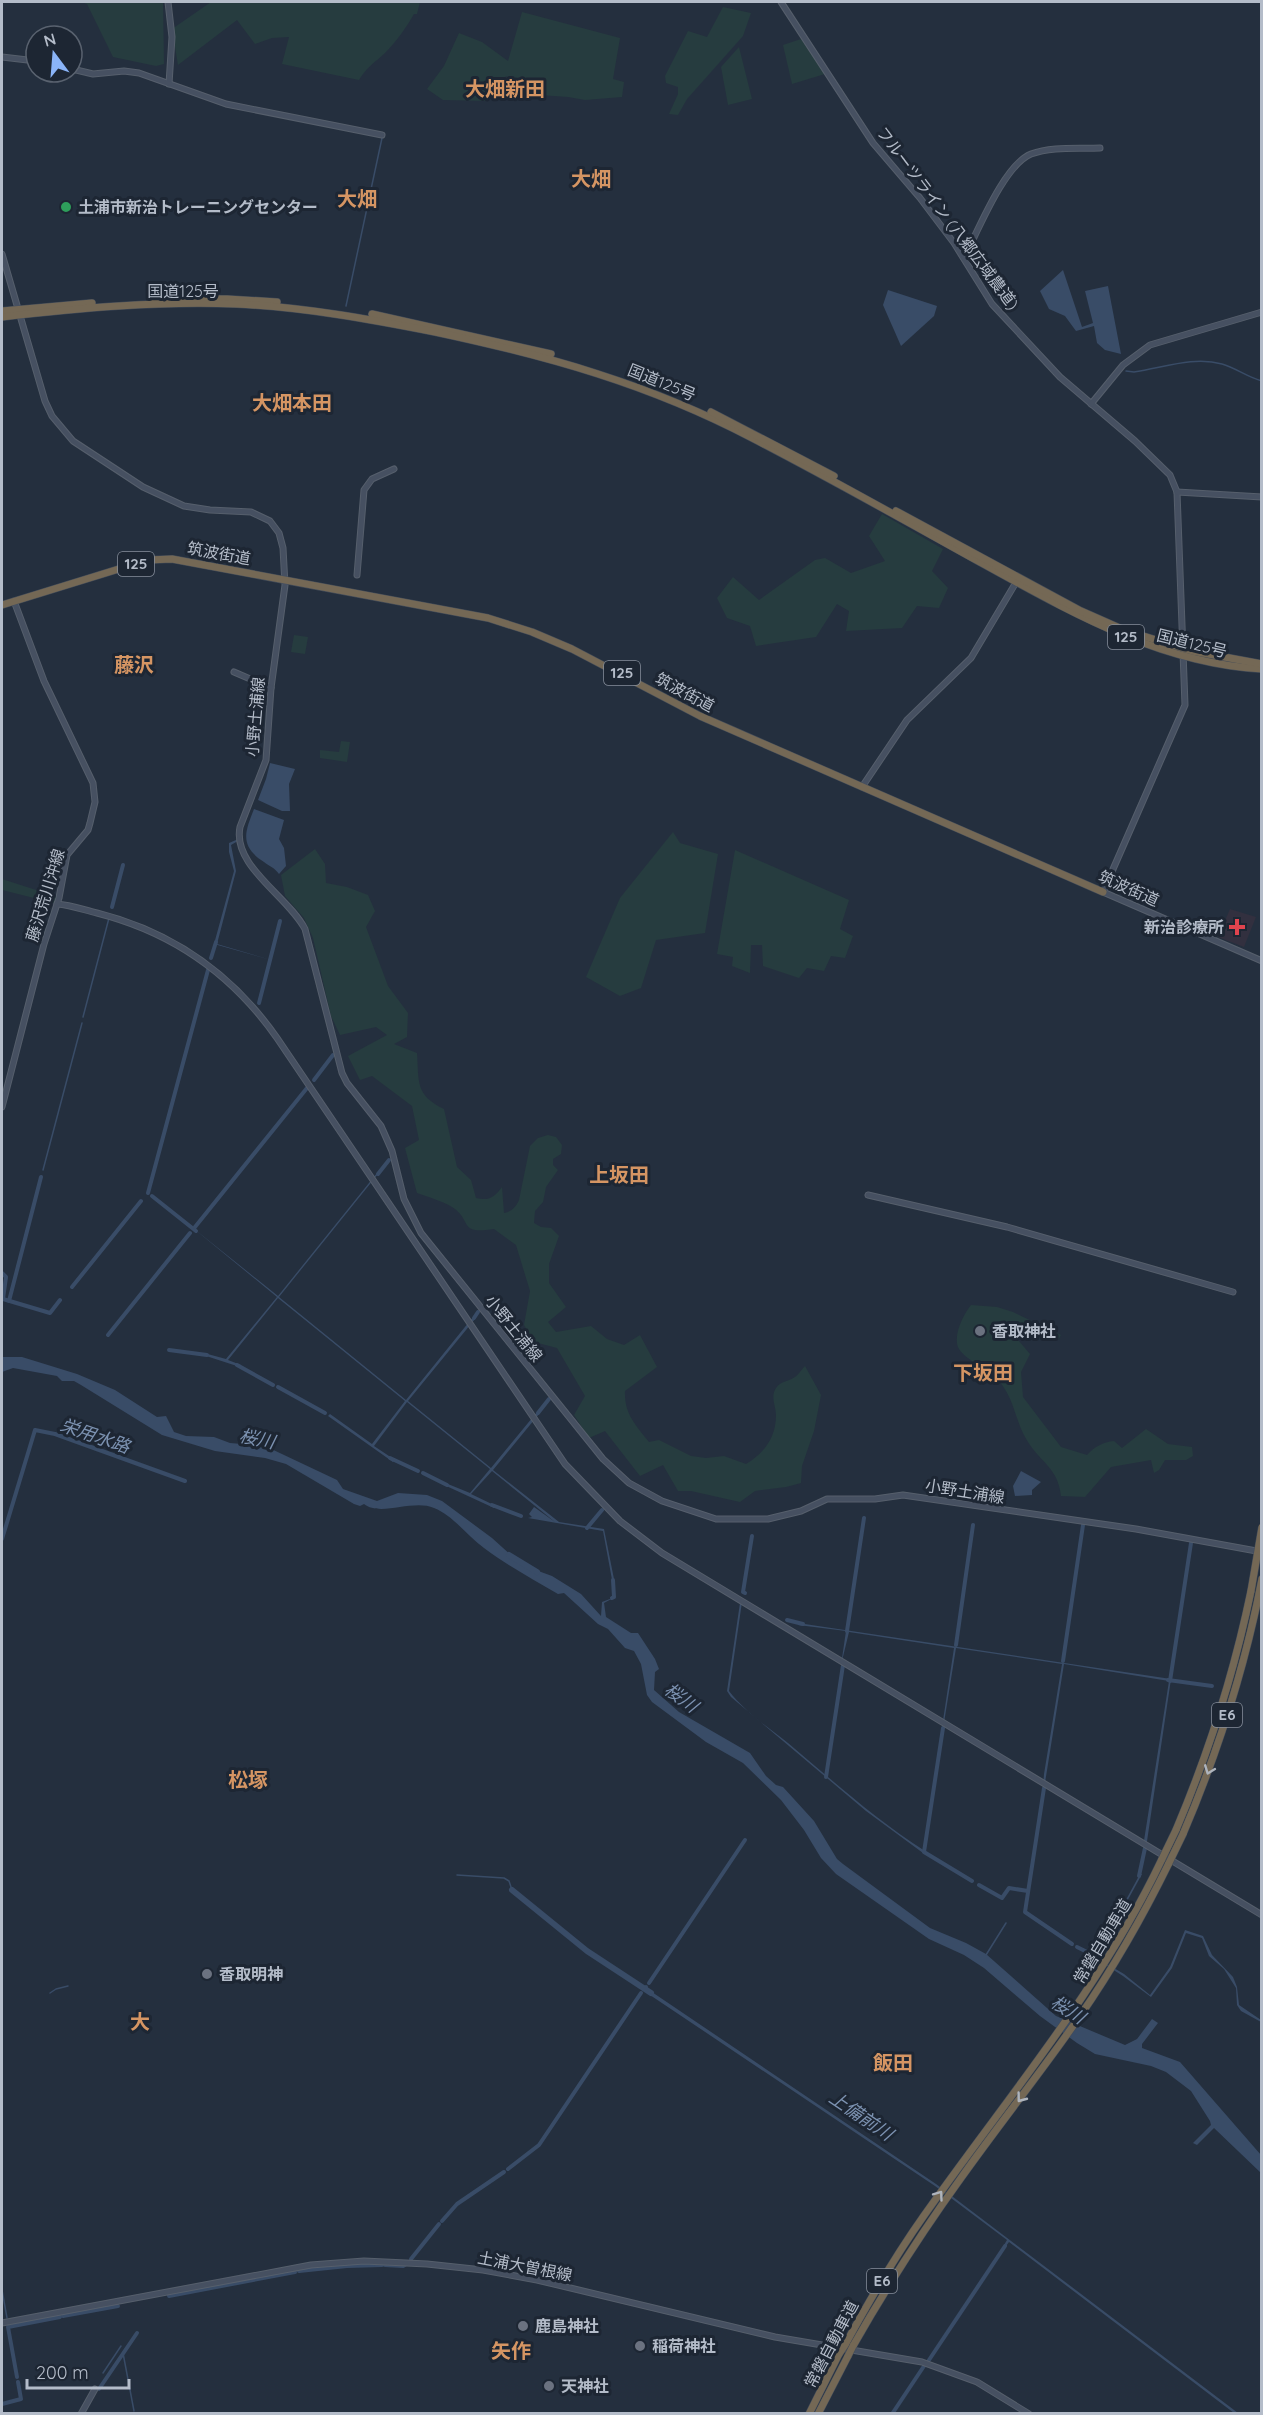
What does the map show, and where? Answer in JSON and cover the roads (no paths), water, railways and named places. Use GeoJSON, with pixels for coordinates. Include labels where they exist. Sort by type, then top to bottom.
{"type":"FeatureCollection","features":[{"type":"Feature","properties":{"kind":"highway","name":"国道125号"},"geometry":{"type":"LineString","coordinates":[[2,311],[19,312],[162,299],[266,301],[371,314],[540,351],[629,378],[730,421],[1123,636],[1183,657],[1235,667],[1262,669]]}},
{"type":"Feature","properties":{"kind":"highway","name":"国道125号"},"geometry":{"type":"LineString","coordinates":[[2,317],[19,312]]}},
{"type":"Feature","properties":{"kind":"highway","name":"筑波街道"},"geometry":{"type":"LineString","coordinates":[[2,605],[148,560],[160,559],[186,560],[470,614],[532,632],[595,659],[700,716],[1103,892]]}},
{"type":"Feature","properties":{"kind":"highway","name":"国道125号"},"geometry":{"type":"LineString","coordinates":[[1018,579],[1124,630],[1182,648],[1262,664]]}},
{"type":"Feature","properties":{"kind":"highway","name":"常磐自動車道"},"geometry":{"type":"LineString","coordinates":[[809,2414],[848,2356],[849,2345],[921,2219],[959,2174],[1053,2048],[1118,1950],[1166,1861],[1179,1832],[1234,1667],[1255,1592],[1262,1527]]}},
{"type":"Feature","properties":{"kind":"highway","name":"常磐自動車道"},"geometry":{"type":"LineString","coordinates":[[1255,1592],[1262,1579]]}},
{"type":"Feature","properties":{"kind":"highway","name":"常磐自動車道"},"geometry":{"type":"LineString","coordinates":[[818,2414],[821,2398],[839,2354],[849,2345],[959,2174]]}},
{"type":"Feature","properties":{"kind":"main road"},"geometry":{"type":"LineString","coordinates":[[168,2],[172,37],[169,84]]}},
{"type":"Feature","properties":{"kind":"main road","name":"フルーツライン (八郷広域農道)"},"geometry":{"type":"LineString","coordinates":[[781,2],[873,143],[920,198],[964,258],[999,313],[1033,346],[1060,377],[1170,475],[1177,492]]}},
{"type":"Feature","properties":{"kind":"main road"},"geometry":{"type":"LineString","coordinates":[[2,57],[24,60]]}},
{"type":"Feature","properties":{"kind":"main road"},"geometry":{"type":"LineString","coordinates":[[84,72],[93,74],[130,71],[226,104],[382,135]]}},
{"type":"Feature","properties":{"kind":"main road"},"geometry":{"type":"LineString","coordinates":[[964,258],[1006,176],[1023,158],[1050,149],[1100,148]]}},
{"type":"Feature","properties":{"kind":"main road","name":"小野土浦線"},"geometry":{"type":"LineString","coordinates":[[2,254],[46,406],[73,441],[160,496],[184,506],[247,512],[264,517],[275,526],[282,540],[285,579],[271,688],[266,760],[240,827],[238,837],[242,852],[252,867],[296,913],[305,929],[342,1073],[381,1126],[392,1151],[404,1199],[417,1226],[450,1271],[603,1459],[629,1483],[662,1501],[716,1519],[768,1519],[801,1511],[827,1498],[875,1499],[903,1495],[1136,1529],[1262,1552]]}},
{"type":"Feature","properties":{"kind":"main road"},"geometry":{"type":"LineString","coordinates":[[1091,404],[1123,365],[1150,345],[1262,312]]}},
{"type":"Feature","properties":{"kind":"main road"},"geometry":{"type":"LineString","coordinates":[[357,575],[364,490],[374,477],[394,469]]}},
{"type":"Feature","properties":{"kind":"main road"},"geometry":{"type":"LineString","coordinates":[[1103,892],[1185,705],[1177,492],[1262,497]]}},
{"type":"Feature","properties":{"kind":"main road"},"geometry":{"type":"LineString","coordinates":[[862,787],[907,720],[975,653],[1018,579]]}},
{"type":"Feature","properties":{"kind":"main road","name":"藤沢荒川沖線"},"geometry":{"type":"LineString","coordinates":[[2,1107],[68,855],[89,826],[95,802],[95,792],[90,777],[38,665],[14,601]]}},
{"type":"Feature","properties":{"kind":"main road"},"geometry":{"type":"LineString","coordinates":[[234,672],[271,688]]}},
{"type":"Feature","properties":{"kind":"main road","name":"筑波街道"},"geometry":{"type":"LineString","coordinates":[[1103,892],[1262,961]]}},
{"type":"Feature","properties":{"kind":"main road"},"geometry":{"type":"LineString","coordinates":[[57,904],[111,916],[161,935],[208,964],[244,996],[277,1038],[565,1464],[620,1521],[662,1553],[1262,1915]]}},
{"type":"Feature","properties":{"kind":"main road"},"geometry":{"type":"LineString","coordinates":[[868,1195],[1007,1227],[1233,1292]]}},
{"type":"Feature","properties":{"kind":"main road","name":"土浦大曽根線"},"geometry":{"type":"LineString","coordinates":[[2,2323],[311,2265],[374,2260],[427,2264],[519,2277],[775,2337],[922,2362],[977,2382],[1029,2414]]}},
{"type":"Feature","properties":{"kind":"main road"},"geometry":{"type":"LineString","coordinates":[[81,2414],[95,2389]]}},
{"type":"Feature","properties":{"kind":"water"},"geometry":{"type":"Polygon","coordinates":[[[1063,270],[1082,327],[1093,323],[1085,291],[1108,286],[1121,354],[1105,350],[1097,343],[1094,326],[1076,331],[1065,316],[1049,309],[1040,291],[1063,270]]]}},
{"type":"Feature","properties":{"kind":"water"},"geometry":{"type":"Polygon","coordinates":[[[888,290],[937,306],[934,316],[901,346],[883,305],[888,290]]]}},
{"type":"Feature","properties":{"kind":"water"},"geometry":{"type":"Polygon","coordinates":[[[270,763],[295,769],[289,784],[290,811],[282,811],[258,800],[270,763]]]}},
{"type":"Feature","properties":{"kind":"water"},"geometry":{"type":"Polygon","coordinates":[[[254,809],[284,820],[279,839],[284,848],[286,866],[279,874],[256,856],[247,844],[248,825],[254,809]]]}},
{"type":"Feature","properties":{"kind":"water"},"geometry":{"type":"Polygon","coordinates":[[[243,837],[231,845],[236,871],[217,944],[271,960],[214,944],[234,871],[229,843],[243,837]]]}},
{"type":"Feature","properties":{"kind":"water"},"geometry":{"type":"Polygon","coordinates":[[[377,1173],[279,1297],[406,1400],[473,1317],[475,1319],[408,1401],[491,1468],[537,1412],[539,1414],[493,1470],[559,1522],[604,1529],[615,1584],[613,1585],[603,1531],[528,1518],[532,1517],[529,1514],[534,1507],[555,1522],[492,1471],[471,1494],[496,1506],[494,1508],[442,1484],[443,1482],[470,1493],[490,1469],[407,1402],[374,1446],[395,1460],[393,1462],[328,1416],[330,1414],[372,1444],[405,1401],[278,1298],[228,1360],[241,1365],[240,1367],[203,1355],[204,1353],[226,1359],[277,1297],[193,1228],[278,1296],[377,1173]]]}},
{"type":"Feature","properties":{"kind":"water"},"geometry":{"type":"Polygon","coordinates":[[[2,1357],[22,1357],[77,1374],[115,1390],[157,1417],[166,1416],[174,1432],[186,1436],[214,1437],[230,1443],[265,1446],[337,1480],[343,1489],[377,1501],[398,1493],[427,1495],[442,1501],[492,1538],[522,1565],[552,1576],[581,1594],[601,1616],[602,1602],[615,1597],[604,1603],[606,1617],[631,1633],[638,1633],[659,1669],[655,1672],[654,1690],[679,1712],[750,1753],[766,1776],[776,1785],[783,1787],[814,1821],[837,1859],[930,1928],[986,1954],[1056,2016],[1125,2045],[1137,2039],[1152,2019],[1158,2023],[1142,2044],[1142,2048],[1180,2062],[1261,2155],[1261,2173],[1214,2128],[1197,2145],[1193,2143],[1211,2125],[1210,2121],[1191,2091],[1166,2072],[1151,2066],[1095,2054],[1040,2016],[984,1968],[964,1955],[929,1939],[836,1874],[821,1858],[804,1830],[781,1800],[743,1763],[706,1742],[652,1702],[647,1695],[641,1664],[634,1651],[625,1648],[608,1629],[598,1624],[564,1593],[558,1594],[502,1561],[441,1512],[434,1508],[416,1505],[379,1509],[364,1504],[360,1506],[354,1504],[286,1464],[265,1458],[215,1451],[162,1435],[74,1381],[62,1381],[57,1376],[13,1368],[2,1372],[2,1357]]]}},
{"type":"Feature","properties":{"kind":"water"},"geometry":{"type":"Polygon","coordinates":[[[1021,1471],[1041,1482],[1032,1490],[1032,1495],[1015,1496],[1013,1486],[1021,1471]]]}},
{"type":"Feature","properties":{"kind":"water"},"geometry":{"type":"Polygon","coordinates":[[[742,1602],[729,1691],[755,1717],[731,1697],[727,1691],[740,1603],[742,1602]]]}},
{"type":"Feature","properties":{"kind":"water"},"geometry":{"type":"Polygon","coordinates":[[[798,1623],[1171,1679],[1146,1848],[1143,1847],[1169,1681],[1064,1664],[1044,1789],[1044,1774],[1062,1664],[956,1648],[943,1729],[954,1648],[849,1632],[841,1665],[846,1631],[798,1625],[798,1623]]]}},
{"type":"Feature","properties":{"kind":"water"},"geometry":{"type":"Polygon","coordinates":[[[758,1719],[872,1813],[925,1851],[923,1853],[866,1811],[758,1719]]]}},
{"type":"Feature","properties":{"kind":"water"},"geometry":{"type":"Polygon","coordinates":[[[1142,1874],[1107,1938],[1108,1950],[1102,1961],[1124,1974],[1150,1995],[1170,1967],[1185,1930],[1203,1936],[1212,1955],[1233,1977],[1237,1987],[1239,2005],[1261,2022],[1241,2011],[1237,2005],[1236,1988],[1224,1969],[1209,1956],[1202,1938],[1186,1933],[1172,1968],[1151,1997],[1082,1950],[1083,1948],[1100,1960],[1108,1933],[1142,1874]]]}},
{"type":"Feature","properties":{"kind":"water"},"geometry":{"type":"Polygon","coordinates":[[[646,1988],[936,2184],[1238,2413],[1234,2413],[1009,2242],[1006,2246],[1004,2245],[1007,2240],[935,2186],[644,1991],[646,1988]]]}},
{"type":"Feature","properties":{"kind":"waterway"},"geometry":{"type":"LineString","coordinates":[[346,306],[382,138]]}},
{"type":"Feature","properties":{"kind":"waterway"},"geometry":{"type":"LineString","coordinates":[[1126,371],[1134,372],[1200,361],[1222,364],[1262,381]]}},
{"type":"Feature","properties":{"kind":"waterway"},"geometry":{"type":"LineString","coordinates":[[112,907],[123,865]]}},
{"type":"Feature","properties":{"kind":"waterway"},"geometry":{"type":"LineString","coordinates":[[83,1017],[109,918]]}},
{"type":"Feature","properties":{"kind":"waterway"},"geometry":{"type":"LineString","coordinates":[[259,1003],[280,921]]}},
{"type":"Feature","properties":{"kind":"waterway"},"geometry":{"type":"LineString","coordinates":[[211,958],[216,942]]}},
{"type":"Feature","properties":{"kind":"waterway"},"geometry":{"type":"LineString","coordinates":[[148,1193],[208,970]]}},
{"type":"Feature","properties":{"kind":"waterway"},"geometry":{"type":"LineString","coordinates":[[43,1170],[82,1023]]}},
{"type":"Feature","properties":{"kind":"waterway"},"geometry":{"type":"LineString","coordinates":[[314,1080],[333,1055]]}},
{"type":"Feature","properties":{"kind":"waterway"},"geometry":{"type":"LineString","coordinates":[[195,1227],[307,1088]]}},
{"type":"Feature","properties":{"kind":"waterway"},"geometry":{"type":"LineString","coordinates":[[378,1174],[389,1160]]}},
{"type":"Feature","properties":{"kind":"waterway"},"geometry":{"type":"LineString","coordinates":[[9,1301],[41,1177]]}},
{"type":"Feature","properties":{"kind":"waterway"},"geometry":{"type":"LineString","coordinates":[[152,1196],[196,1231]]}},
{"type":"Feature","properties":{"kind":"waterway"},"geometry":{"type":"LineString","coordinates":[[72,1287],[141,1201]]}},
{"type":"Feature","properties":{"kind":"waterway"},"geometry":{"type":"LineString","coordinates":[[108,1335],[190,1233]]}},
{"type":"Feature","properties":{"kind":"waterway"},"geometry":{"type":"LineString","coordinates":[[2,1273],[6,1277],[3,1299],[50,1313],[60,1300]]}},
{"type":"Feature","properties":{"kind":"waterway"},"geometry":{"type":"LineString","coordinates":[[474,1318],[478,1312]]}},
{"type":"Feature","properties":{"kind":"waterway"},"geometry":{"type":"LineString","coordinates":[[169,1350],[207,1355]]}},
{"type":"Feature","properties":{"kind":"waterway"},"geometry":{"type":"LineString","coordinates":[[237,1365],[273,1385]]}},
{"type":"Feature","properties":{"kind":"waterway"},"geometry":{"type":"LineString","coordinates":[[278,1387],[325,1413]]}},
{"type":"Feature","properties":{"kind":"waterway"},"geometry":{"type":"LineString","coordinates":[[538,1413],[549,1399]]}},
{"type":"Feature","properties":{"kind":"waterway","name":"栄用水路"},"geometry":{"type":"LineString","coordinates":[[2,1539],[35,1430],[55,1434],[185,1481]]}},
{"type":"Feature","properties":{"kind":"waterway"},"geometry":{"type":"LineString","coordinates":[[390,1458],[418,1471]]}},
{"type":"Feature","properties":{"kind":"waterway"},"geometry":{"type":"LineString","coordinates":[[423,1473],[447,1485]]}},
{"type":"Feature","properties":{"kind":"waterway"},"geometry":{"type":"LineString","coordinates":[[492,1505],[521,1516]]}},
{"type":"Feature","properties":{"kind":"waterway"},"geometry":{"type":"LineString","coordinates":[[587,1528],[602,1510]]}},
{"type":"Feature","properties":{"kind":"waterway"},"geometry":{"type":"LineString","coordinates":[[847,1631],[864,1518]]}},
{"type":"Feature","properties":{"kind":"waterway"},"geometry":{"type":"LineString","coordinates":[[956,1645],[973,1525]]}},
{"type":"Feature","properties":{"kind":"waterway"},"geometry":{"type":"LineString","coordinates":[[1063,1661],[1083,1525]]}},
{"type":"Feature","properties":{"kind":"waterway"},"geometry":{"type":"LineString","coordinates":[[745,1593],[743,1592],[752,1536]]}},
{"type":"Feature","properties":{"kind":"waterway"},"geometry":{"type":"LineString","coordinates":[[1170,1681],[1191,1543]]}},
{"type":"Feature","properties":{"kind":"waterway","name":"桜川"},"geometry":{"type":"LineString","coordinates":[[509,1555],[537,1572]]}},
{"type":"Feature","properties":{"kind":"waterway"},"geometry":{"type":"LineString","coordinates":[[612,1598],[614,1597],[613,1580]]}},
{"type":"Feature","properties":{"kind":"waterway"},"geometry":{"type":"LineString","coordinates":[[787,1620],[803,1624]]}},
{"type":"Feature","properties":{"kind":"waterway"},"geometry":{"type":"LineString","coordinates":[[826,1777],[843,1665]]}},
{"type":"Feature","properties":{"kind":"waterway"},"geometry":{"type":"LineString","coordinates":[[1168,1680],[1212,1686]]}},
{"type":"Feature","properties":{"kind":"waterway"},"geometry":{"type":"LineString","coordinates":[[943,1728],[924,1852],[972,1881]]}},
{"type":"Feature","properties":{"kind":"waterway"},"geometry":{"type":"LineString","coordinates":[[1044,1788],[1025,1912],[1072,1944]]}},
{"type":"Feature","properties":{"kind":"waterway"},"geometry":{"type":"LineString","coordinates":[[649,1983],[745,1840]]}},
{"type":"Feature","properties":{"kind":"waterway"},"geometry":{"type":"LineString","coordinates":[[1139,1876],[1145,1848]]}},
{"type":"Feature","properties":{"kind":"waterway","name":"上備前川"},"geometry":{"type":"LineString","coordinates":[[457,1875],[504,1878],[509,1881],[512,1890]]}},
{"type":"Feature","properties":{"kind":"waterway"},"geometry":{"type":"LineString","coordinates":[[979,1885],[1002,1898],[1009,1888],[1028,1891]]}},
{"type":"Feature","properties":{"kind":"waterway","name":"上備前川"},"geometry":{"type":"LineString","coordinates":[[512,1890],[587,1951],[651,1993]]}},
{"type":"Feature","properties":{"kind":"waterway"},"geometry":{"type":"LineString","coordinates":[[986,1955],[1006,1923]]}},
{"type":"Feature","properties":{"kind":"waterway"},"geometry":{"type":"LineString","coordinates":[[1077,1947],[1087,1952]]}},
{"type":"Feature","properties":{"kind":"waterway"},"geometry":{"type":"LineString","coordinates":[[50,1993],[68,1986]]}},
{"type":"Feature","properties":{"kind":"waterway"},"geometry":{"type":"LineString","coordinates":[[508,2169],[539,2145],[641,1993]]}},
{"type":"Feature","properties":{"kind":"waterway"},"geometry":{"type":"LineString","coordinates":[[442,2221],[457,2204],[504,2172]]}},
{"type":"Feature","properties":{"kind":"waterway"},"geometry":{"type":"LineString","coordinates":[[411,2259],[439,2224]]}},
{"type":"Feature","properties":{"kind":"waterway"},"geometry":{"type":"LineString","coordinates":[[929,2360],[1005,2246]]}},
{"type":"Feature","properties":{"kind":"waterway"},"geometry":{"type":"LineString","coordinates":[[385,2265],[403,2266],[406,2264]]}},
{"type":"Feature","properties":{"kind":"waterway"},"geometry":{"type":"LineString","coordinates":[[299,2271],[382,2265]]}},
{"type":"Feature","properties":{"kind":"waterway"},"geometry":{"type":"LineString","coordinates":[[169,2296],[295,2272]]}},
{"type":"Feature","properties":{"kind":"waterway"},"geometry":{"type":"LineString","coordinates":[[2,2290],[7,2318]]}},
{"type":"Feature","properties":{"kind":"waterway"},"geometry":{"type":"LineString","coordinates":[[63,2316],[118,2306]]}},
{"type":"Feature","properties":{"kind":"waterway"},"geometry":{"type":"LineString","coordinates":[[17,2377],[8,2327],[60,2317]]}},
{"type":"Feature","properties":{"kind":"waterway"},"geometry":{"type":"LineString","coordinates":[[99,2389],[137,2333]]}},
{"type":"Feature","properties":{"kind":"waterway"},"geometry":{"type":"LineString","coordinates":[[103,2373],[121,2346]]}},
{"type":"Feature","properties":{"kind":"waterway"},"geometry":{"type":"LineString","coordinates":[[123,2353],[134,2411]]}},
{"type":"Feature","properties":{"kind":"waterway"},"geometry":{"type":"LineString","coordinates":[[892,2414],[924,2366]]}},
{"type":"Feature","properties":{"kind":"waterway"},"geometry":{"type":"LineString","coordinates":[[2,2404],[21,2399],[18,2382]]}},
{"type":"Feature","properties":{"kind":"place","name":"土浦市新治トレーニングセンター"},"geometry":{"type":"Point","coordinates":[66,207]}},
{"type":"Feature","properties":{"kind":"place","name":"新治診療所"},"geometry":{"type":"Point","coordinates":[1237,927]}},
{"type":"Feature","properties":{"kind":"place","name":"香取神社"},"geometry":{"type":"Point","coordinates":[980,1331]}},
{"type":"Feature","properties":{"kind":"place","name":"香取明神"},"geometry":{"type":"Point","coordinates":[207,1974]}},
{"type":"Feature","properties":{"kind":"place","name":"鹿島神社"},"geometry":{"type":"Point","coordinates":[523,2326]}},
{"type":"Feature","properties":{"kind":"place","name":"稲荷神社"},"geometry":{"type":"Point","coordinates":[640,2346]}},
{"type":"Feature","properties":{"kind":"place","name":"天神社"},"geometry":{"type":"Point","coordinates":[549,2386]}},
{"type":"Feature","properties":{"kind":"district","name":"大畑新田"},"geometry":{"type":"Point","coordinates":[505,89]}},
{"type":"Feature","properties":{"kind":"district","name":"大畑"},"geometry":{"type":"Point","coordinates":[591,179]}},
{"type":"Feature","properties":{"kind":"district","name":"大畑"},"geometry":{"type":"Point","coordinates":[357,199]}},
{"type":"Feature","properties":{"kind":"district","name":"大畑本田"},"geometry":{"type":"Point","coordinates":[292,403]}},
{"type":"Feature","properties":{"kind":"district","name":"藤沢"},"geometry":{"type":"Point","coordinates":[134,665]}},
{"type":"Feature","properties":{"kind":"district","name":"上坂田"},"geometry":{"type":"Point","coordinates":[619,1175]}},
{"type":"Feature","properties":{"kind":"district","name":"下坂田"},"geometry":{"type":"Point","coordinates":[983,1373]}},
{"type":"Feature","properties":{"kind":"district","name":"松塚"},"geometry":{"type":"Point","coordinates":[248,1780]}},
{"type":"Feature","properties":{"kind":"district","name":"大"},"geometry":{"type":"Point","coordinates":[140,2022]}},
{"type":"Feature","properties":{"kind":"district","name":"飯田"},"geometry":{"type":"Point","coordinates":[893,2063]}},
{"type":"Feature","properties":{"kind":"district","name":"矢作"},"geometry":{"type":"Point","coordinates":[511,2351]}}]}
